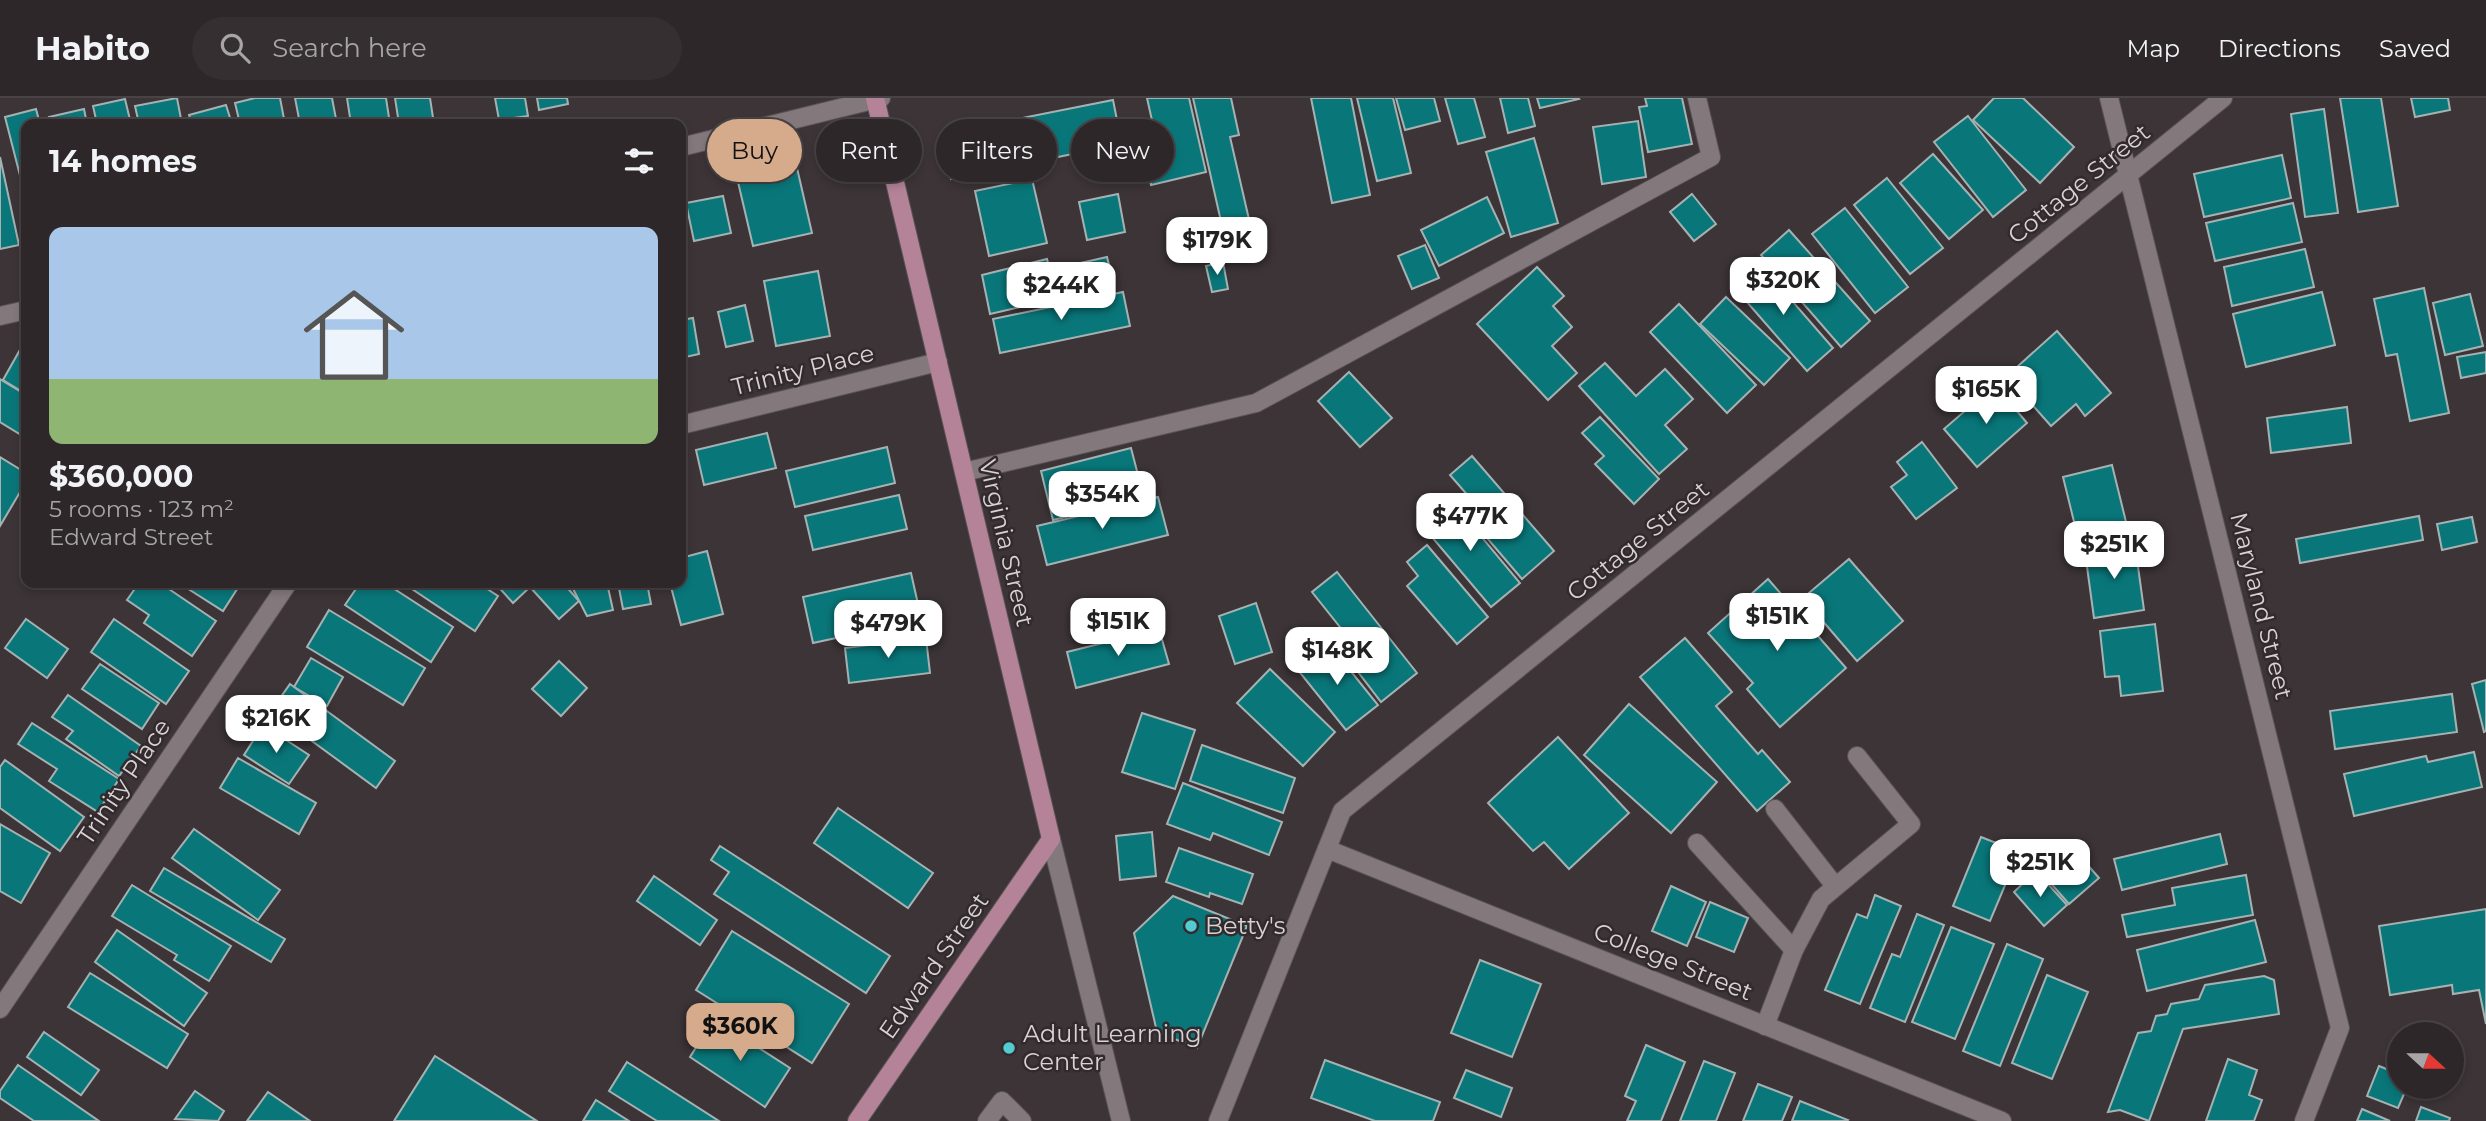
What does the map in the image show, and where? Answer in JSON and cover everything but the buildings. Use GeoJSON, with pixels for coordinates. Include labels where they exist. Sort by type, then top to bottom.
{"type":"FeatureCollection","features":[{"type":"Feature","properties":{"kind":"main road","name":"Virginia Street"},"geometry":{"type":"LineString","coordinates":[[877,98],[1051,839]]}},
{"type":"Feature","properties":{"kind":"main road","name":"Edward Street"},"geometry":{"type":"LineString","coordinates":[[857,1121],[1051,839]]}},
{"type":"Feature","properties":{"kind":"street"},"geometry":{"type":"LineString","coordinates":[[686,146],[877,98]]}},
{"type":"Feature","properties":{"kind":"street"},"geometry":{"type":"LineString","coordinates":[[964,472],[1256,403],[1711,157],[1697,98]]}},
{"type":"Feature","properties":{"kind":"street","name":"Maryland Street"},"geometry":{"type":"LineString","coordinates":[[2109,98],[2340,1028],[2304,1121]]}},
{"type":"Feature","properties":{"kind":"street","name":"Cottage Street"},"geometry":{"type":"LineString","coordinates":[[1218,1121],[1342,811],[2223,98]]}},
{"type":"Feature","properties":{"kind":"street"},"geometry":{"type":"LineString","coordinates":[[0,316],[21,311]]}},
{"type":"Feature","properties":{"kind":"street","name":"Trinity Place"},"geometry":{"type":"LineString","coordinates":[[686,424],[938,362]]}},
{"type":"Feature","properties":{"kind":"street","name":"Trinity Place"},"geometry":{"type":"LineString","coordinates":[[0,1009],[285,588]]}},
{"type":"Feature","properties":{"kind":"street"},"geometry":{"type":"LineString","coordinates":[[1765,1026],[1794,950],[1821,899],[1910,824],[1857,756]]}},
{"type":"Feature","properties":{"kind":"street"},"geometry":{"type":"LineString","coordinates":[[1775,809],[1835,887]]}},
{"type":"Feature","properties":{"kind":"street","name":"Virginia Street"},"geometry":{"type":"LineString","coordinates":[[1051,839],[1121,1121]]}},
{"type":"Feature","properties":{"kind":"street"},"geometry":{"type":"LineString","coordinates":[[1698,843],[1794,950]]}},
{"type":"Feature","properties":{"kind":"street","name":"College Street"},"geometry":{"type":"LineString","coordinates":[[1327,849],[2002,1121]]}},
{"type":"Feature","properties":{"kind":"street"},"geometry":{"type":"LineString","coordinates":[[988,1121],[1002,1101],[1022,1121]]}},
{"type":"Feature","properties":{"kind":"place","name":"Betty's"},"geometry":{"type":"Point","coordinates":[1191,926]}},
{"type":"Feature","properties":{"kind":"place","name":"Adult Learning Center"},"geometry":{"type":"Point","coordinates":[1009,1048]}}]}
